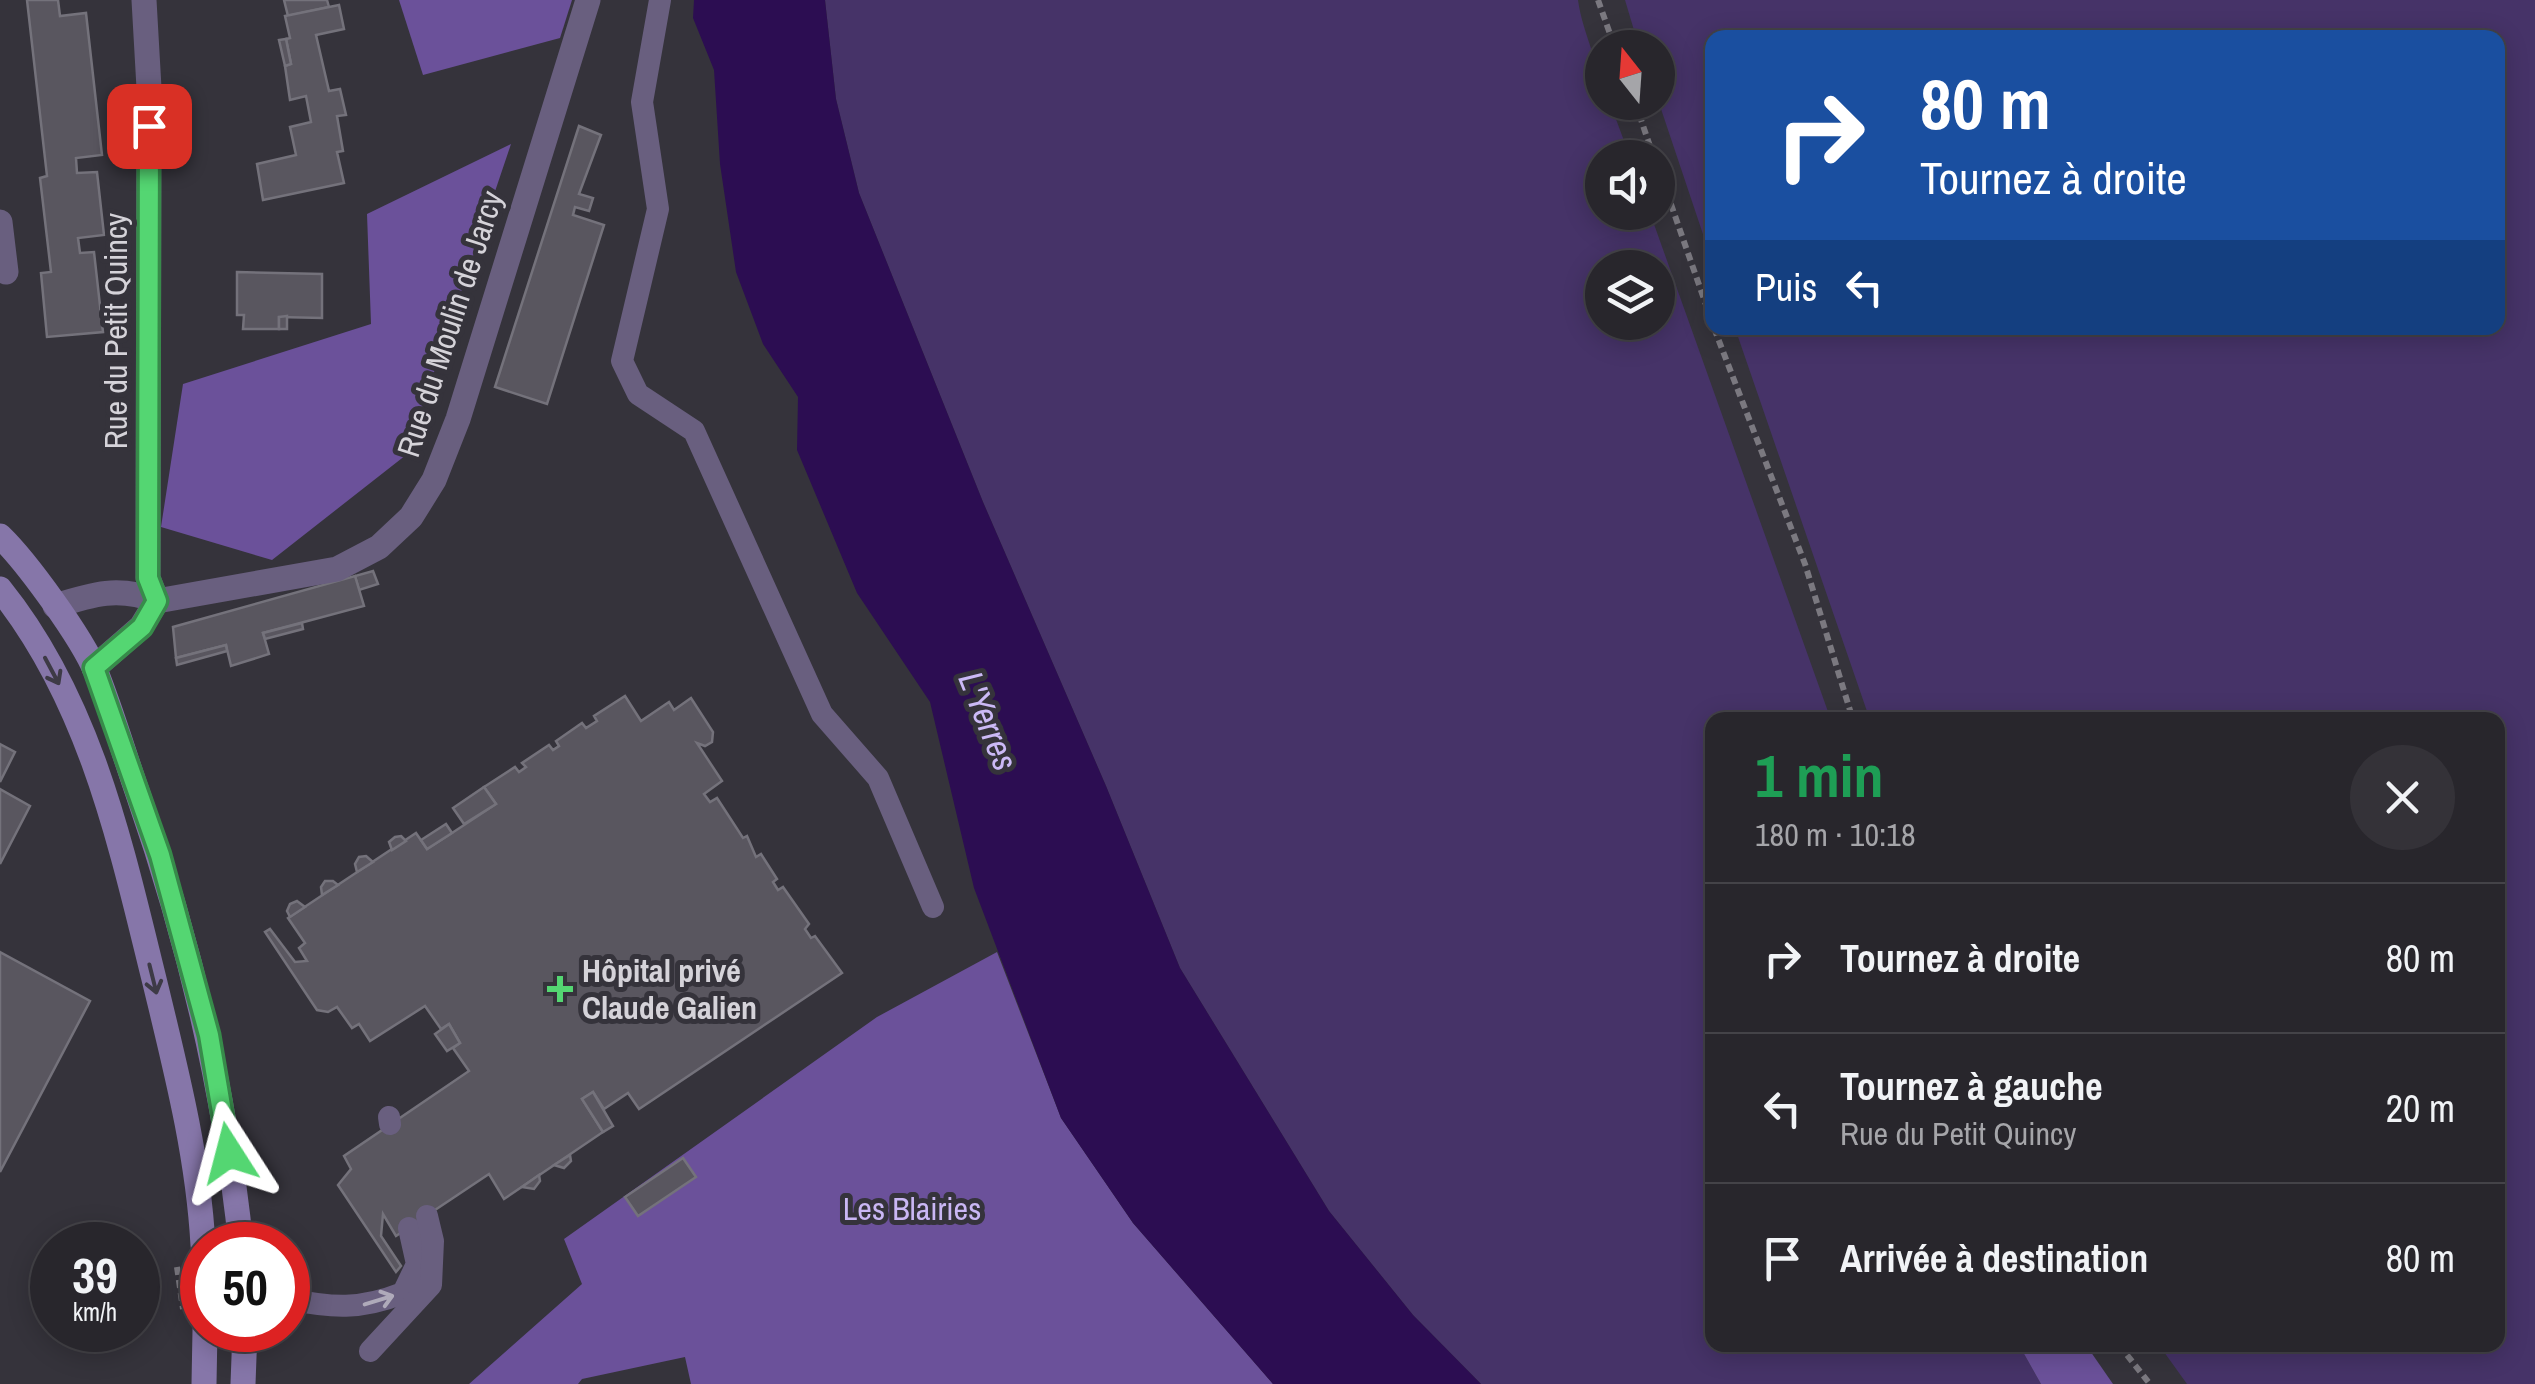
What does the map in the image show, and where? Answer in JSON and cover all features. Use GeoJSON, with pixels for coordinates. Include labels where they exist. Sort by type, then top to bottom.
{"type":"FeatureCollection","features":[{"type":"Feature","properties":{"kind":"main road"},"geometry":{"type":"LineString","coordinates":[[0,536],[55,606],[94,668],[160,855],[209,1035],[239,1222]]}},
{"type":"Feature","properties":{"kind":"main road"},"geometry":{"type":"LineString","coordinates":[[0,589],[50,666],[81,728],[104,788],[180,1083],[202,1222]]}},
{"type":"Feature","properties":{"kind":"main road"},"geometry":{"type":"LineString","coordinates":[[198,1352],[204,1384]]}},
{"type":"Feature","properties":{"kind":"main road"},"geometry":{"type":"LineString","coordinates":[[242,1384],[244,1352]]}},
{"type":"Feature","properties":{"kind":"street","name":"Rue du Petit Quincy"},"geometry":{"type":"LineString","coordinates":[[144,0],[149,88],[148,578],[157,601]]}},
{"type":"Feature","properties":{"kind":"street","name":"Rue du Moulin de Jarcy"},"geometry":{"type":"LineString","coordinates":[[55,606],[94,594],[134,592],[157,601],[337,569],[379,547],[411,517],[434,480],[458,419],[588,0]]}},
{"type":"Feature","properties":{"kind":"street"},"geometry":{"type":"LineString","coordinates":[[0,222],[6,272]]}},
{"type":"Feature","properties":{"kind":"street"},"geometry":{"type":"LineString","coordinates":[[94,668],[142,627],[157,601]]}},
{"type":"Feature","properties":{"kind":"lane"},"geometry":{"type":"LineString","coordinates":[[660,0],[642,102],[658,208],[622,361],[638,394],[694,431],[822,714],[878,778],[933,907]]}},
{"type":"Feature","properties":{"kind":"lane"},"geometry":{"type":"LineString","coordinates":[[310,1304],[327,1308],[372,1305],[402,1293],[417,1264],[418,1222],[434,1240],[431,1285],[370,1352]]}},
{"type":"Feature","properties":{"kind":"path"},"geometry":{"type":"LineString","coordinates":[[1598,0],[1609,30]]}},
{"type":"Feature","properties":{"kind":"path"},"geometry":{"type":"LineString","coordinates":[[1675,216],[1705,302]]}},
{"type":"Feature","properties":{"kind":"path"},"geometry":{"type":"LineString","coordinates":[[1717,335],[1805,564],[1851,712]]}},
{"type":"Feature","properties":{"kind":"path"},"geometry":{"type":"LineString","coordinates":[[177,1265],[180,1276]]}},
{"type":"Feature","properties":{"kind":"path"},"geometry":{"type":"LineString","coordinates":[[2125,1352],[2150,1384]]}},
{"type":"Feature","properties":{"kind":"shaded area"},"geometry":{"type":"Polygon","coordinates":[[[825,0],[1578,0],[1585,30],[1585,120],[1616,120],[1624,140],[1585,140],[1585,230],[1656,230],[1663,250],[1585,250],[1585,340],[1675,340],[1675,283],[1828,712],[1705,712],[1705,1352],[2023,1352],[2041,1384],[1481,1384],[1413,1315],[1329,1211],[1180,968],[983,502],[859,193],[836,99],[825,0]]]}},
{"type":"Feature","properties":{"kind":"shaded area"},"geometry":{"type":"Polygon","coordinates":[[[1625,0],[2535,0],[2535,1384],[2187,1384],[2164,1352],[2505,1352],[2505,712],[1867,712],[1737,335],[2505,335],[2505,30],[1705,30],[1705,240],[1675,151],[1675,140],[1671,140],[1665,120],[1675,120],[1675,30],[1634,30],[1625,0]]]}},
{"type":"Feature","properties":{"kind":"green space"},"geometry":{"type":"Polygon","coordinates":[[[399,0],[572,0],[560,38],[423,75],[399,0]]]}},
{"type":"Feature","properties":{"kind":"green space"},"geometry":{"type":"Polygon","coordinates":[[[511,144],[406,455],[272,560],[161,527],[183,384],[371,324],[367,214],[511,144]]]}},
{"type":"Feature","properties":{"kind":"green space","name":"Les Blairies"},"geometry":{"type":"Polygon","coordinates":[[[997,952],[1061,1118],[1133,1223],[1273,1384],[691,1384],[685,1357],[582,1379],[578,1384],[469,1384],[582,1284],[564,1239],[877,1017],[997,952]]]}},
{"type":"Feature","properties":{"kind":"green space"},"geometry":{"type":"Polygon","coordinates":[[[2023,1352],[2091,1352],[2113,1384],[2041,1384],[2023,1352]]]}},
{"type":"Feature","properties":{"kind":"water","name":"L'Yerres"},"geometry":{"type":"Polygon","coordinates":[[[694,0],[825,0],[836,99],[859,193],[983,502],[1180,968],[1329,1211],[1413,1315],[1481,1384],[1273,1384],[1133,1223],[1061,1118],[974,888],[930,702],[857,593],[797,450],[798,397],[763,344],[736,272],[720,164],[714,70],[693,18],[694,0]]]}},
{"type":"Feature","properties":{"kind":"building"},"geometry":{"type":"Polygon","coordinates":[[[27,0],[58,0],[60,16],[86,13],[102,155],[76,158],[77,173],[97,172],[104,235],[78,238],[80,253],[94,252],[103,332],[47,337],[41,273],[51,272],[40,178],[47,176],[27,0]]]}},
{"type":"Feature","properties":{"kind":"building"},"geometry":{"type":"Polygon","coordinates":[[[284,0],[327,0],[329,7],[288,16],[284,0]]]}},
{"type":"Feature","properties":{"kind":"building"},"geometry":{"type":"Polygon","coordinates":[[[339,5],[344,29],[316,35],[329,91],[340,89],[346,115],[337,116],[343,151],[337,152],[344,183],[263,200],[257,164],[296,155],[290,127],[311,122],[306,96],[290,100],[285,66],[291,64],[286,39],[290,38],[285,16],[339,5]]]}},
{"type":"Feature","properties":{"kind":"building"},"geometry":{"type":"Polygon","coordinates":[[[286,39],[291,64],[285,66],[279,40],[286,39]]]}},
{"type":"Feature","properties":{"kind":"building"},"geometry":{"type":"Polygon","coordinates":[[[579,126],[601,135],[579,194],[593,198],[589,211],[575,207],[573,215],[604,225],[547,404],[495,387],[579,126]]]}},
{"type":"Feature","properties":{"kind":"building"},"geometry":{"type":"Polygon","coordinates":[[[237,272],[322,274],[322,318],[279,317],[279,329],[243,329],[244,315],[237,315],[237,272]]]}},
{"type":"Feature","properties":{"kind":"building"},"geometry":{"type":"Polygon","coordinates":[[[287,316],[287,329],[279,329],[279,317],[287,316]]]}},
{"type":"Feature","properties":{"kind":"building"},"geometry":{"type":"Polygon","coordinates":[[[373,571],[378,584],[359,590],[355,576],[373,571]]]}},
{"type":"Feature","properties":{"kind":"building"},"geometry":{"type":"Polygon","coordinates":[[[355,576],[364,606],[263,633],[269,654],[231,666],[226,645],[176,658],[173,627],[355,576]]]}},
{"type":"Feature","properties":{"kind":"building"},"geometry":{"type":"Polygon","coordinates":[[[302,623],[303,629],[265,639],[263,633],[302,623]]]}},
{"type":"Feature","properties":{"kind":"building"},"geometry":{"type":"Polygon","coordinates":[[[226,645],[227,651],[177,665],[176,658],[226,645]]]}},
{"type":"Feature","properties":{"kind":"building","name":"Hôpital privé Claude Galien"},"geometry":{"type":"Polygon","coordinates":[[[625,696],[641,721],[669,702],[674,710],[691,698],[713,732],[712,742],[705,746],[697,743],[722,781],[704,794],[710,802],[717,798],[743,838],[747,836],[756,857],[761,854],[777,879],[773,882],[778,890],[783,887],[809,924],[805,929],[811,938],[815,936],[842,973],[639,1109],[628,1093],[604,1109],[593,1092],[582,1099],[603,1132],[504,1199],[489,1174],[396,1236],[383,1214],[381,1236],[401,1266],[396,1272],[338,1185],[351,1169],[344,1156],[469,1071],[453,1048],[460,1043],[449,1024],[441,1029],[425,1006],[370,1041],[359,1024],[352,1028],[337,1007],[328,1012],[317,1010],[265,932],[270,929],[295,962],[307,961],[299,948],[305,943],[288,918],[416,833],[427,849],[452,833],[496,804],[484,787],[515,767],[519,772],[526,767],[522,763],[549,745],[553,750],[559,746],[556,741],[582,723],[586,728],[597,721],[594,716],[625,696]]]}},
{"type":"Feature","properties":{"kind":"building"},"geometry":{"type":"Polygon","coordinates":[[[0,744],[15,752],[0,782],[0,744]]]}},
{"type":"Feature","properties":{"kind":"building"},"geometry":{"type":"Polygon","coordinates":[[[484,787],[496,804],[464,824],[453,808],[484,787]]]}},
{"type":"Feature","properties":{"kind":"building"},"geometry":{"type":"Polygon","coordinates":[[[0,789],[30,806],[0,864],[0,789]]]}},
{"type":"Feature","properties":{"kind":"building"},"geometry":{"type":"Polygon","coordinates":[[[446,824],[452,833],[427,849],[421,840],[446,824]]]}},
{"type":"Feature","properties":{"kind":"building"},"geometry":{"type":"Polygon","coordinates":[[[401,836],[406,841],[392,850],[389,842],[401,836]]]}},
{"type":"Feature","properties":{"kind":"building"},"geometry":{"type":"Polygon","coordinates":[[[366,856],[373,862],[357,872],[355,864],[359,857],[366,856]]]}},
{"type":"Feature","properties":{"kind":"building"},"geometry":{"type":"Polygon","coordinates":[[[325,881],[338,885],[322,895],[321,887],[325,881]]]}},
{"type":"Feature","properties":{"kind":"building"},"geometry":{"type":"Polygon","coordinates":[[[297,901],[305,907],[290,917],[290,904],[297,901]]]}},
{"type":"Feature","properties":{"kind":"building"},"geometry":{"type":"Polygon","coordinates":[[[0,952],[90,1001],[0,1172],[0,952]]]}},
{"type":"Feature","properties":{"kind":"building"},"geometry":{"type":"Polygon","coordinates":[[[449,1024],[460,1043],[447,1051],[435,1034],[449,1024]]]}},
{"type":"Feature","properties":{"kind":"building"},"geometry":{"type":"Polygon","coordinates":[[[593,1092],[613,1126],[603,1132],[582,1099],[593,1092]]]}},
{"type":"Feature","properties":{"kind":"building"},"geometry":{"type":"Polygon","coordinates":[[[570,1155],[571,1161],[564,1168],[554,1165],[570,1155]]]}},
{"type":"Feature","properties":{"kind":"building"},"geometry":{"type":"Polygon","coordinates":[[[683,1158],[696,1177],[638,1216],[625,1197],[683,1158]]]}},
{"type":"Feature","properties":{"kind":"building"},"geometry":{"type":"Polygon","coordinates":[[[539,1175],[534,1189],[522,1187],[539,1175]]]}},
{"type":"Feature","properties":{"kind":"place","name":"Hôpital privé Claude Galien"},"geometry":{"type":"Point","coordinates":[560,989]}},
{"type":"Feature","properties":{"kind":"route"},"geometry":{"type":"LineString","coordinates":[[149,126],[148,578],[157,601],[142,627],[94,668],[160,855],[209,1035],[229,1153]]}}]}
